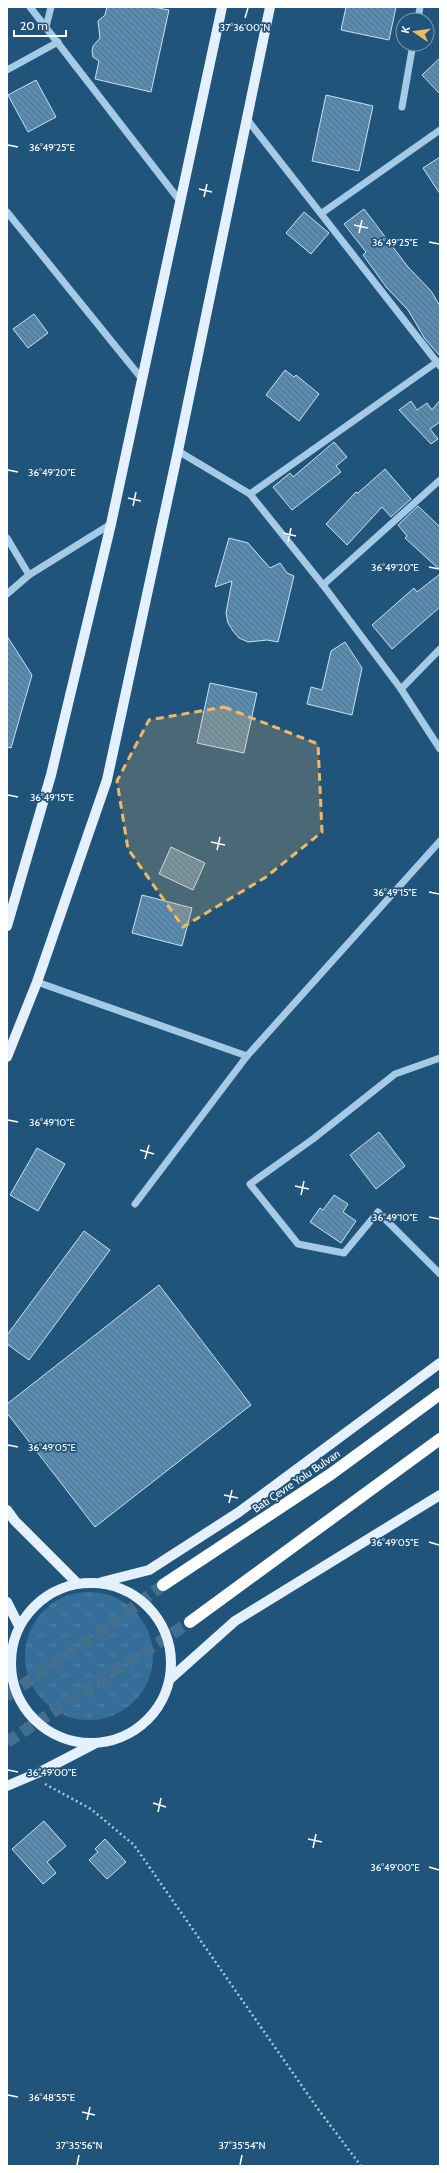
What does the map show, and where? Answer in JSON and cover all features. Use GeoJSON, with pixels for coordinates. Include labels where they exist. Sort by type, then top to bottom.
{"type":"FeatureCollection","features":[{"type":"Feature","properties":{"kind":"highway","name":"Batı Çevre Yolu Bulvarı"},"geometry":{"type":"LineString","coordinates":[[163,1585],[331,1474],[440,1394]]}},
{"type":"Feature","properties":{"kind":"highway"},"geometry":{"type":"LineString","coordinates":[[190,1622],[440,1439]]}},
{"type":"Feature","properties":{"kind":"main road"},"geometry":{"type":"LineString","coordinates":[[8,921],[51,775],[111,524],[222,7]]}},
{"type":"Feature","properties":{"kind":"main road"},"geometry":{"type":"LineString","coordinates":[[7,1057],[37,982],[107,780],[178,451],[270,7]]}},
{"type":"Feature","properties":{"kind":"main road"},"geometry":{"type":"LineString","coordinates":[[94,1744],[70,1741],[49,1732],[30,1716],[18,1696],[11,1674],[9,1652],[19,1626],[34,1606],[54,1591],[77,1583],[102,1582],[149,1570],[239,1512],[440,1363]]}},
{"type":"Feature","properties":{"kind":"main road"},"geometry":{"type":"LineString","coordinates":[[170,1679],[235,1621],[440,1496]]}},
{"type":"Feature","properties":{"kind":"main road"},"geometry":{"type":"LineString","coordinates":[[7,1510],[31,1538],[77,1583]]}},
{"type":"Feature","properties":{"kind":"main road"},"geometry":{"type":"LineString","coordinates":[[7,1786],[30,1777],[94,1744],[120,1738],[143,1725],[160,1704],[170,1679],[171,1653],[164,1628],[148,1606],[127,1590],[102,1582]]}},
{"type":"Feature","properties":{"kind":"main road"},"geometry":{"type":"LineString","coordinates":[[7,1602],[19,1626]]}},
{"type":"Feature","properties":{"kind":"street"},"geometry":{"type":"LineString","coordinates":[[30,7],[180,201]]}},
{"type":"Feature","properties":{"kind":"street"},"geometry":{"type":"LineString","coordinates":[[46,27],[51,7]]}},
{"type":"Feature","properties":{"kind":"street"},"geometry":{"type":"LineString","coordinates":[[7,70],[58,42]]}},
{"type":"Feature","properties":{"kind":"street"},"geometry":{"type":"LineString","coordinates":[[402,107],[412,52]]}},
{"type":"Feature","properties":{"kind":"street"},"geometry":{"type":"LineString","coordinates":[[246,118],[439,364],[250,494]]}},
{"type":"Feature","properties":{"kind":"street"},"geometry":{"type":"LineString","coordinates":[[322,213],[440,130]]}},
{"type":"Feature","properties":{"kind":"street"},"geometry":{"type":"LineString","coordinates":[[7,212],[142,379]]}},
{"type":"Feature","properties":{"kind":"street"},"geometry":{"type":"LineString","coordinates":[[178,451],[250,494],[323,585],[400,689],[440,750]]}},
{"type":"Feature","properties":{"kind":"street"},"geometry":{"type":"LineString","coordinates":[[323,585],[440,480]]}},
{"type":"Feature","properties":{"kind":"street"},"geometry":{"type":"LineString","coordinates":[[7,594],[29,575],[111,524]]}},
{"type":"Feature","properties":{"kind":"street"},"geometry":{"type":"LineString","coordinates":[[7,538],[29,575]]}},
{"type":"Feature","properties":{"kind":"street"},"geometry":{"type":"LineString","coordinates":[[400,689],[440,649]]}},
{"type":"Feature","properties":{"kind":"street"},"geometry":{"type":"LineString","coordinates":[[135,1204],[247,1056],[440,842]]}},
{"type":"Feature","properties":{"kind":"street"},"geometry":{"type":"LineString","coordinates":[[37,982],[247,1056]]}},
{"type":"Feature","properties":{"kind":"street"},"geometry":{"type":"LineString","coordinates":[[440,1058],[395,1074],[313,1139],[250,1184],[298,1244],[344,1253],[378,1212],[440,1274]]}},
{"type":"Feature","properties":{"kind":"path"},"geometry":{"type":"LineString","coordinates":[[30,1777],[91,1809],[134,1845],[314,2103],[361,2166]]}},
{"type":"Feature","properties":{"kind":"highlighted area"},"geometry":{"type":"Polygon","coordinates":[[[224,707],[318,744],[322,832],[266,877],[183,927],[128,849],[117,781],[149,720],[224,707]]]}},
{"type":"Feature","properties":{"kind":"green space"},"geometry":{"type":"Polygon","coordinates":[[[83,1592],[95,1592],[108,1595],[125,1603],[138,1615],[150,1637],[153,1656],[152,1668],[148,1680],[142,1692],[130,1705],[108,1717],[95,1720],[83,1720],[70,1717],[53,1709],[40,1697],[28,1675],[25,1662],[25,1650],[28,1637],[36,1620],[48,1607],[70,1595],[83,1592]]]}},
{"type":"Feature","properties":{"kind":"building"},"geometry":{"type":"Polygon","coordinates":[[[107,7],[153,7],[169,10],[151,92],[95,79],[99,61],[93,57],[92,51],[93,46],[100,38],[98,21],[105,15],[107,7]]]}},
{"type":"Feature","properties":{"kind":"building"},"geometry":{"type":"Polygon","coordinates":[[[346,7],[396,7],[389,40],[341,30],[346,7]]]}},
{"type":"Feature","properties":{"kind":"building"},"geometry":{"type":"Polygon","coordinates":[[[440,58],[440,94],[422,75],[440,58]]]}},
{"type":"Feature","properties":{"kind":"building"},"geometry":{"type":"Polygon","coordinates":[[[36,80],[56,117],[28,132],[8,95],[36,80]]]}},
{"type":"Feature","properties":{"kind":"building"},"geometry":{"type":"Polygon","coordinates":[[[326,95],[373,106],[359,171],[312,161],[326,95]]]}},
{"type":"Feature","properties":{"kind":"building"},"geometry":{"type":"Polygon","coordinates":[[[440,157],[440,194],[423,168],[440,157]]]}},
{"type":"Feature","properties":{"kind":"building"},"geometry":{"type":"Polygon","coordinates":[[[364,209],[408,267],[431,291],[440,306],[440,356],[425,339],[408,310],[387,288],[363,255],[366,252],[344,224],[364,209]]]}},
{"type":"Feature","properties":{"kind":"building"},"geometry":{"type":"Polygon","coordinates":[[[304,212],[329,233],[311,254],[286,233],[304,212]]]}},
{"type":"Feature","properties":{"kind":"building"},"geometry":{"type":"Polygon","coordinates":[[[34,314],[48,333],[28,348],[13,329],[34,314]]]}},
{"type":"Feature","properties":{"kind":"building"},"geometry":{"type":"Polygon","coordinates":[[[285,370],[294,377],[296,375],[319,394],[299,421],[266,395],[285,370]]]}},
{"type":"Feature","properties":{"kind":"building"},"geometry":{"type":"Polygon","coordinates":[[[440,400],[440,422],[430,429],[438,439],[431,444],[399,410],[411,401],[417,410],[427,403],[432,410],[440,400]]]}},
{"type":"Feature","properties":{"kind":"building"},"geometry":{"type":"Polygon","coordinates":[[[334,442],[347,457],[336,466],[341,472],[292,510],[273,487],[290,473],[293,477],[334,442]]]}},
{"type":"Feature","properties":{"kind":"building"},"geometry":{"type":"Polygon","coordinates":[[[385,469],[411,499],[391,517],[382,507],[347,545],[326,524],[356,492],[358,493],[385,469]]]}},
{"type":"Feature","properties":{"kind":"building"},"geometry":{"type":"Polygon","coordinates":[[[418,506],[440,527],[440,570],[405,538],[407,536],[398,525],[418,506]]]}},
{"type":"Feature","properties":{"kind":"building"},"geometry":{"type":"Polygon","coordinates":[[[229,538],[248,543],[270,568],[280,563],[287,573],[294,576],[278,642],[267,640],[248,642],[239,638],[228,623],[226,613],[232,581],[215,587],[229,538]]]}},
{"type":"Feature","properties":{"kind":"building"},"geometry":{"type":"Polygon","coordinates":[[[440,574],[440,607],[392,649],[372,625],[414,588],[417,592],[440,574]]]}},
{"type":"Feature","properties":{"kind":"building"},"geometry":{"type":"Polygon","coordinates":[[[7,636],[32,675],[11,748],[7,747],[7,636]]]}},
{"type":"Feature","properties":{"kind":"building"},"geometry":{"type":"Polygon","coordinates":[[[345,642],[362,668],[352,715],[307,704],[311,687],[322,690],[331,651],[345,642]]]}},
{"type":"Feature","properties":{"kind":"building"},"geometry":{"type":"Polygon","coordinates":[[[210,683],[257,693],[244,753],[197,743],[210,683]]]}},
{"type":"Feature","properties":{"kind":"building"},"geometry":{"type":"Polygon","coordinates":[[[171,847],[205,863],[193,890],[159,874],[171,847]]]}},
{"type":"Feature","properties":{"kind":"building"},"geometry":{"type":"Polygon","coordinates":[[[142,895],[192,908],[182,946],[132,933],[142,895]]]}},
{"type":"Feature","properties":{"kind":"building"},"geometry":{"type":"Polygon","coordinates":[[[379,1132],[405,1166],[376,1189],[350,1155],[379,1132]]]}},
{"type":"Feature","properties":{"kind":"building"},"geometry":{"type":"Polygon","coordinates":[[[37,1148],[65,1164],[38,1211],[10,1195],[37,1148]]]}},
{"type":"Feature","properties":{"kind":"building"},"geometry":{"type":"Polygon","coordinates":[[[334,1195],[348,1204],[343,1212],[356,1221],[341,1243],[310,1222],[320,1208],[323,1210],[334,1195]]]}},
{"type":"Feature","properties":{"kind":"building"},"geometry":{"type":"Polygon","coordinates":[[[84,1231],[110,1250],[29,1360],[7,1344],[7,1335],[84,1231]]]}},
{"type":"Feature","properties":{"kind":"building"},"geometry":{"type":"Polygon","coordinates":[[[159,1285],[251,1405],[95,1527],[7,1413],[7,1404],[159,1285]]]}},
{"type":"Feature","properties":{"kind":"building"},"geometry":{"type":"Polygon","coordinates":[[[44,1821],[66,1846],[47,1862],[56,1873],[43,1884],[12,1849],[44,1821]]]}},
{"type":"Feature","properties":{"kind":"building"},"geometry":{"type":"Polygon","coordinates":[[[105,1839],[126,1862],[107,1879],[89,1860],[98,1852],[95,1849],[105,1839]]]}},
{"type":"Feature","properties":{"kind":"tunnel"},"geometry":{"type":"LineString","coordinates":[[7,1696],[110,1625],[163,1585]]}},
{"type":"Feature","properties":{"kind":"tunnel"},"geometry":{"type":"LineString","coordinates":[[7,1742],[190,1622]]}}]}
